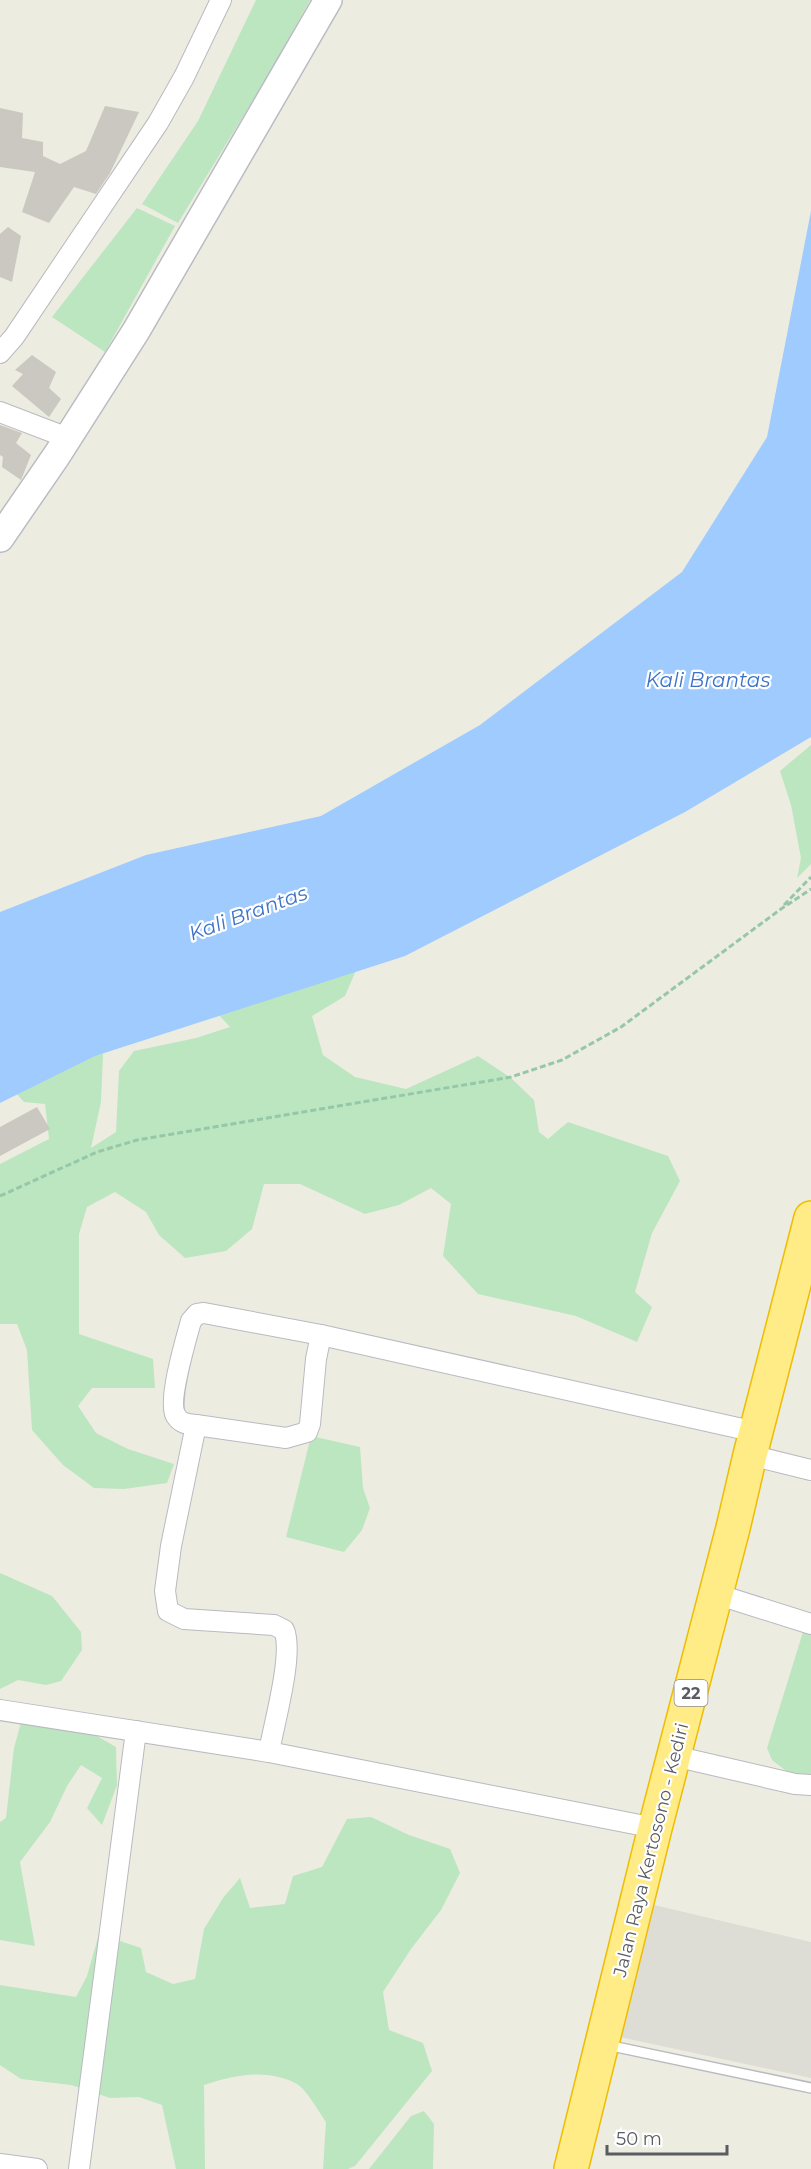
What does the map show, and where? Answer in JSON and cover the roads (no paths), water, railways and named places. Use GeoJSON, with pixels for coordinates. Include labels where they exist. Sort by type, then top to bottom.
{"type":"FeatureCollection","features":[{"type":"Feature","properties":{"kind":"highway","name":"Jalan Raya Kertosono - Kediri"},"geometry":{"type":"LineString","coordinates":[[571,2169],[655,1828],[811,1218]]}},
{"type":"Feature","properties":{"kind":"main road"},"geometry":{"type":"LineString","coordinates":[[0,538],[136,332],[328,0]]}},
{"type":"Feature","properties":{"kind":"street"},"geometry":{"type":"LineString","coordinates":[[0,353],[14,337],[158,123],[184,77],[221,0]]}},
{"type":"Feature","properties":{"kind":"street"},"geometry":{"type":"LineString","coordinates":[[0,412],[68,438]]}},
{"type":"Feature","properties":{"kind":"street"},"geometry":{"type":"LineString","coordinates":[[321,1335],[316,1359],[310,1425],[307,1432],[285,1438],[182,1423],[174,1415],[172,1400],[190,1321],[197,1314],[204,1313],[321,1335],[753,1443],[811,1470]]}},
{"type":"Feature","properties":{"kind":"street"},"geometry":{"type":"LineString","coordinates":[[196,1425],[171,1546],[165,1591],[166,1604],[168,1611],[184,1619],[274,1625],[284,1630],[287,1637],[286,1661],[269,1752]]}},
{"type":"Feature","properties":{"kind":"street"},"geometry":{"type":"LineString","coordinates":[[716,1594],[811,1624]]}},
{"type":"Feature","properties":{"kind":"street"},"geometry":{"type":"LineString","coordinates":[[0,1710],[269,1752],[655,1828]]}},
{"type":"Feature","properties":{"kind":"street"},"geometry":{"type":"LineString","coordinates":[[79,2169],[136,1731]]}},
{"type":"Feature","properties":{"kind":"street"},"geometry":{"type":"LineString","coordinates":[[674,1756],[795,1784],[811,1785]]}},
{"type":"Feature","properties":{"kind":"street"},"geometry":{"type":"LineString","coordinates":[[0,2165],[37,2169]]}},
{"type":"Feature","properties":{"kind":"lane"},"geometry":{"type":"LineString","coordinates":[[602,2044],[811,2088]]}},
{"type":"Feature","properties":{"kind":"water","name":"Kali Brantas"},"geometry":{"type":"Polygon","coordinates":[[[811,211],[811,737],[685,812],[405,956],[95,1056],[0,1103],[0,912],[146,855],[321,816],[480,725],[682,572],[767,437],[811,211]]]}}]}
